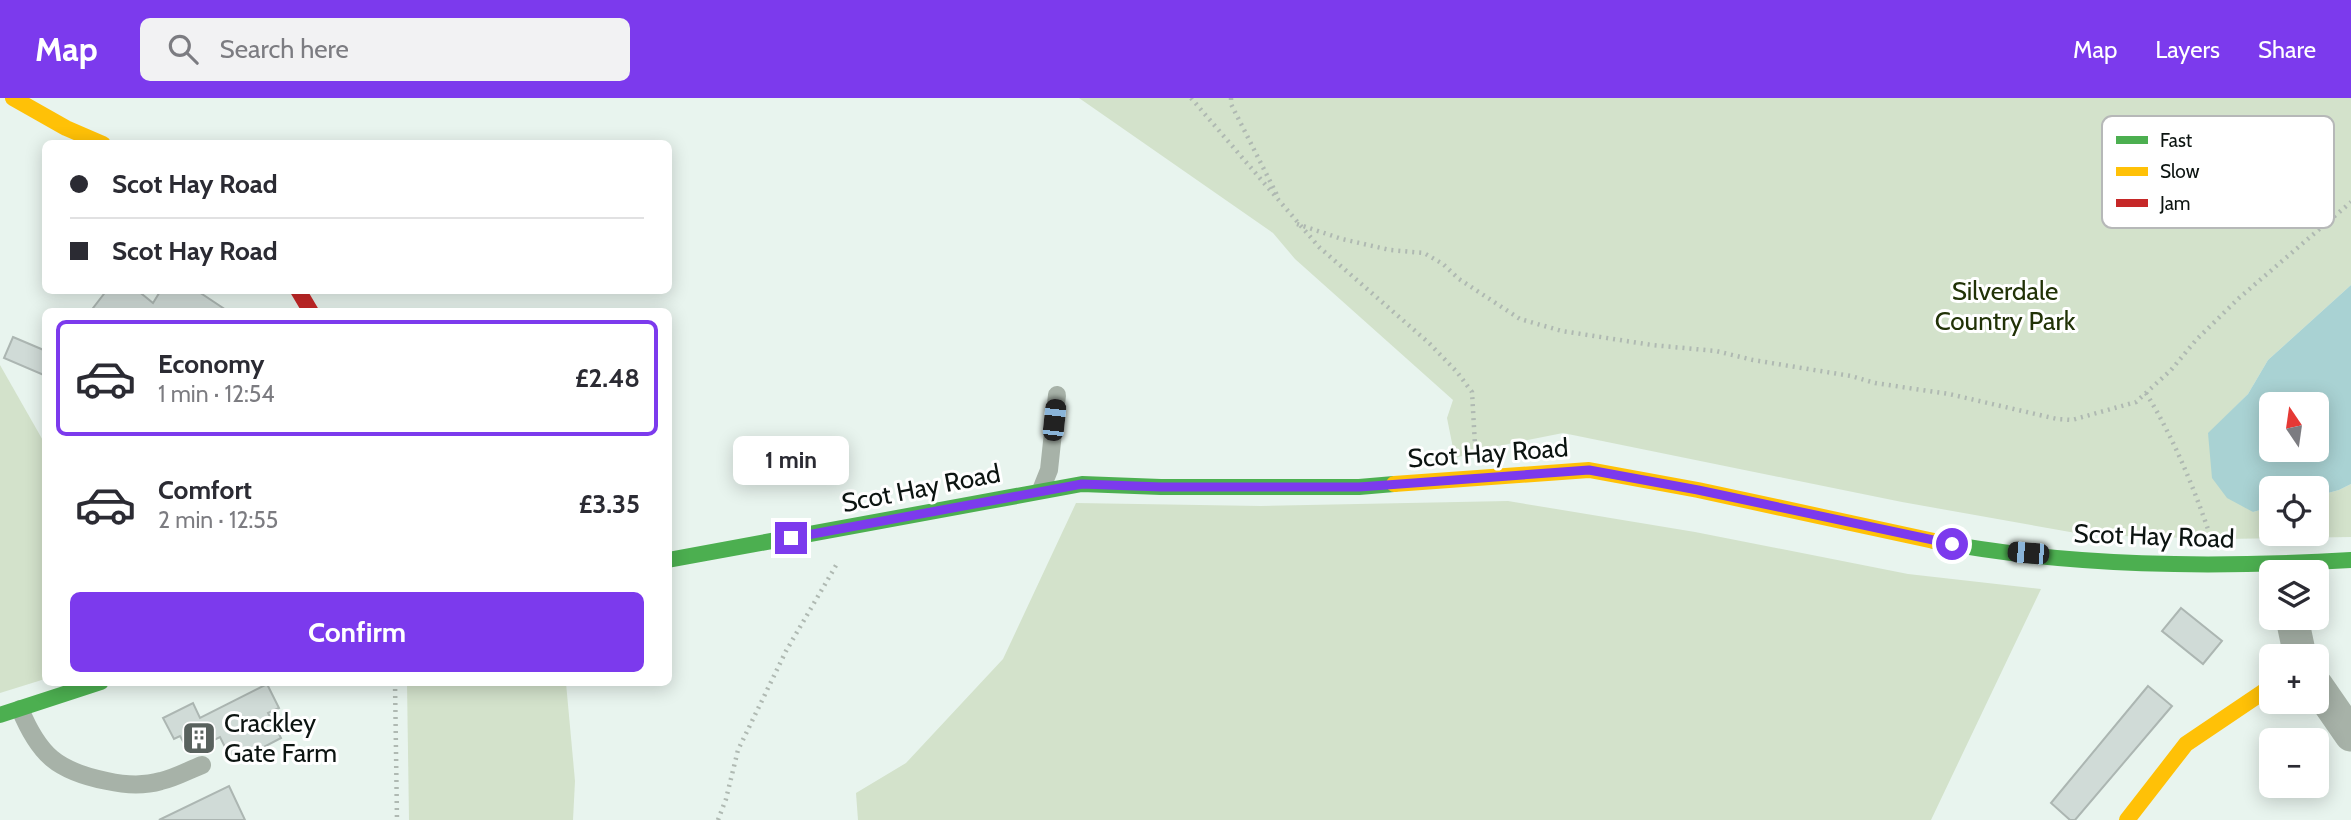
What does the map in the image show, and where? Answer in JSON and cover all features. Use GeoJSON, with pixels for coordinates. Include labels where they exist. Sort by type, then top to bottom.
{"type":"FeatureCollection","features":[{"type":"Feature","properties":{"kind":"street"},"geometry":{"type":"LineString","coordinates":[[13,98],[66,128],[94,140]]}},
{"type":"Feature","properties":{"kind":"street","name":"Scot Hay Road"},"geometry":{"type":"LineString","coordinates":[[672,560],[1082,484],[1161,487],[1359,487],[1589,470],[1698,490],[1885,532],[1975,549],[2095,559],[2259,566]]}},
{"type":"Feature","properties":{"kind":"street","name":"Scot Hay Road"},"geometry":{"type":"LineString","coordinates":[[2329,563],[2351,561]]}},
{"type":"Feature","properties":{"kind":"street"},"geometry":{"type":"LineString","coordinates":[[0,715],[89,686]]}},
{"type":"Feature","properties":{"kind":"street"},"geometry":{"type":"LineString","coordinates":[[2127,820],[2186,744],[2259,695]]}},
{"type":"Feature","properties":{"kind":"street"},"geometry":{"type":"LineString","coordinates":[[2329,703],[2351,735]]}},
{"type":"Feature","properties":{"kind":"lane"},"geometry":{"type":"LineString","coordinates":[[1041,490],[1049,470],[1057,395]]}},
{"type":"Feature","properties":{"kind":"lane"},"geometry":{"type":"LineString","coordinates":[[20,709],[30,734],[53,760],[69,771],[126,785],[161,781],[202,765]]}},
{"type":"Feature","properties":{"kind":"path"},"geometry":{"type":"LineString","coordinates":[[1191,98],[1297,224],[1348,274],[1443,357],[1472,392],[1478,477]]}},
{"type":"Feature","properties":{"kind":"path"},"geometry":{"type":"LineString","coordinates":[[1231,98],[1231,104],[1282,204]]}},
{"type":"Feature","properties":{"kind":"path"},"geometry":{"type":"LineString","coordinates":[[2334,217],[2351,202]]}},
{"type":"Feature","properties":{"kind":"path"},"geometry":{"type":"LineString","coordinates":[[1297,224],[1342,239],[1390,250],[1424,253],[1520,319],[1562,331],[1652,345],[1716,351],[2072,420],[2136,402],[2171,370],[2196,340],[2239,298],[2321,228]]}},
{"type":"Feature","properties":{"kind":"path"},"geometry":{"type":"LineString","coordinates":[[2146,393],[2165,423],[2190,479],[2221,564]]}},
{"type":"Feature","properties":{"kind":"path"},"geometry":{"type":"LineString","coordinates":[[718,820],[738,750],[786,651],[833,571],[864,525]]}},
{"type":"Feature","properties":{"kind":"path"},"geometry":{"type":"LineString","coordinates":[[395,686],[397,820]]}},
{"type":"Feature","properties":{"kind":"green space","name":"Silverdale Country Park"},"geometry":{"type":"Polygon","coordinates":[[[1079,98],[2351,98],[2351,285],[2268,360],[2248,394],[2208,434],[2253,512],[2259,510],[2259,538],[2087,535],[1902,502],[1563,433],[1493,447],[1455,458],[1447,418],[1453,400],[1295,259],[1273,233],[1079,98]]]}},
{"type":"Feature","properties":{"kind":"green space"},"geometry":{"type":"Polygon","coordinates":[[[0,365],[42,439],[42,680],[0,693],[0,365]]]}},
{"type":"Feature","properties":{"kind":"green space","name":"Silverdale Country Park"},"geometry":{"type":"Polygon","coordinates":[[[2351,484],[2351,537],[2329,537],[2329,493],[2351,484]]]}},
{"type":"Feature","properties":{"kind":"green space"},"geometry":{"type":"Polygon","coordinates":[[[1508,501],[1695,532],[1908,574],[2041,589],[1931,820],[858,820],[856,793],[906,763],[1003,659],[1076,503],[1261,506],[1508,501]]]}},
{"type":"Feature","properties":{"kind":"green space"},"geometry":{"type":"Polygon","coordinates":[[[407,686],[566,686],[575,781],[573,820],[409,820],[407,686]]]}},
{"type":"Feature","properties":{"kind":"water"},"geometry":{"type":"Polygon","coordinates":[[[2351,285],[2351,484],[2329,493],[2329,476],[2259,476],[2259,510],[2253,512],[2227,498],[2212,478],[2208,433],[2248,394],[2268,360],[2351,285]]]}},
{"type":"Feature","properties":{"kind":"building"},"geometry":{"type":"Polygon","coordinates":[[[104,294],[142,294],[153,303],[159,294],[202,294],[223,308],[93,308],[104,294]]]}},
{"type":"Feature","properties":{"kind":"building"},"geometry":{"type":"Polygon","coordinates":[[[13,337],[42,349],[42,374],[4,358],[13,337]]]}},
{"type":"Feature","properties":{"kind":"building"},"geometry":{"type":"Polygon","coordinates":[[[2181,608],[2222,641],[2203,664],[2162,631],[2181,608]]]}},
{"type":"Feature","properties":{"kind":"building"},"geometry":{"type":"Polygon","coordinates":[[[263,686],[268,686],[279,708],[268,713],[281,738],[233,763],[220,737],[189,752],[180,736],[174,739],[163,718],[193,703],[200,718],[263,686]]]}},
{"type":"Feature","properties":{"kind":"building"},"geometry":{"type":"Polygon","coordinates":[[[2148,686],[2172,706],[2075,820],[2070,820],[2051,803],[2148,686]]]}},
{"type":"Feature","properties":{"kind":"building"},"geometry":{"type":"Polygon","coordinates":[[[229,786],[245,820],[159,820],[229,786]]]}},
{"type":"Feature","properties":{"kind":"traffic: fast"},"geometry":{"type":"LineString","coordinates":[[672,559],[1082,484],[1161,487],[1359,487],[1394,484]]}},
{"type":"Feature","properties":{"kind":"traffic: fast"},"geometry":{"type":"LineString","coordinates":[[1934,541],[1985,550],[2089,561],[2247,564],[2351,560]]}},
{"type":"Feature","properties":{"kind":"traffic: fast"},"geometry":{"type":"LineString","coordinates":[[0,715],[89,686]]}},
{"type":"Feature","properties":{"kind":"traffic: slow"},"geometry":{"type":"LineString","coordinates":[[13,98],[66,128],[94,140]]}},
{"type":"Feature","properties":{"kind":"traffic: slow"},"geometry":{"type":"LineString","coordinates":[[1394,484],[1589,470],[1698,490],[1934,541]]}},
{"type":"Feature","properties":{"kind":"traffic: slow"},"geometry":{"type":"LineString","coordinates":[[2127,820],[2186,744],[2259,695]]}},
{"type":"Feature","properties":{"kind":"traffic: jam"},"geometry":{"type":"LineString","coordinates":[[300,294],[309,308]]}},
{"type":"Feature","properties":{"kind":"place","name":"Crackley Gate Farm"},"geometry":{"type":"Point","coordinates":[199,738]}},
{"type":"Feature","properties":{"kind":"route"},"geometry":{"type":"LineString","coordinates":[[791,538],[1082,484],[1161,487],[1359,487],[1589,470],[1698,490],[1885,532],[1952,544]]}}]}
